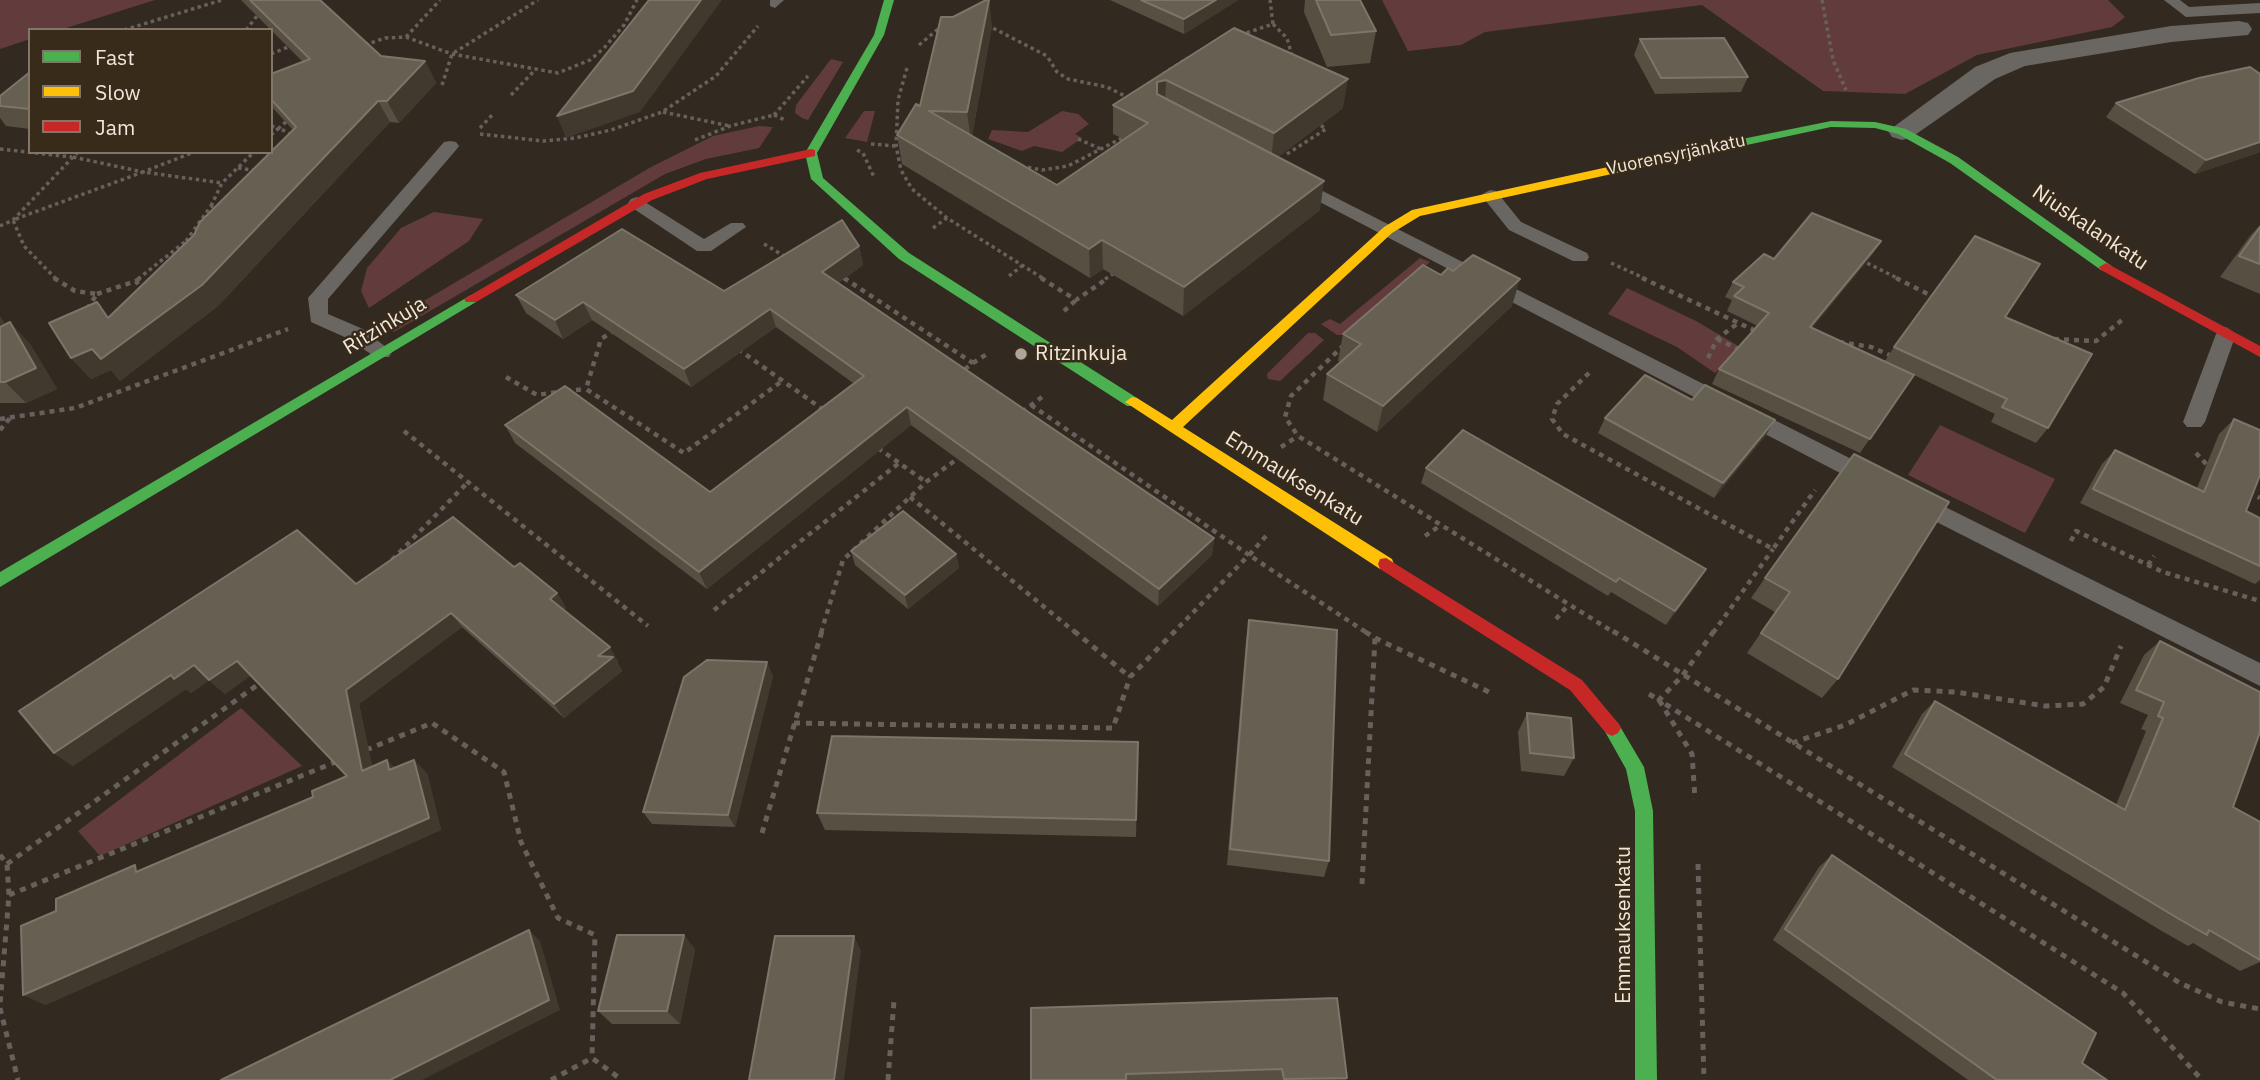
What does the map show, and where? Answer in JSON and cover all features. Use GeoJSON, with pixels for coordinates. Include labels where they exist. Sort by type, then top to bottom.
{"type":"FeatureCollection","features":[{"type":"Feature","properties":{"kind":"street"},"geometry":{"type":"LineString","coordinates":[[811,153],[879,35],[889,0]]}},
{"type":"Feature","properties":{"kind":"street"},"geometry":{"type":"LineString","coordinates":[[1902,131],[1984,73],[2019,59],[2171,34],[2239,29]]}},
{"type":"Feature","properties":{"kind":"street","name":"Vuorensyrjänkatu"},"geometry":{"type":"LineString","coordinates":[[1174,427],[1388,229],[1424,211],[1801,128],[1860,123],[1902,131]]}},
{"type":"Feature","properties":{"kind":"street","name":"Niuskalankatu"},"geometry":{"type":"LineString","coordinates":[[1902,131],[1954,160],[2070,244],[2152,294],[2260,352]]}},
{"type":"Feature","properties":{"kind":"street","name":"Ritzinkuja"},"geometry":{"type":"LineString","coordinates":[[0,580],[637,203],[704,176],[811,153]]}},
{"type":"Feature","properties":{"kind":"street","name":"Emmauksenkatu"},"geometry":{"type":"LineString","coordinates":[[811,153],[817,179],[826,190],[904,256],[1520,647],[1576,685],[1599,709],[1635,767],[1644,811],[1646,1080]]}},
{"type":"Feature","properties":{"kind":"lane"},"geometry":{"type":"LineString","coordinates":[[2171,0],[2186,12],[2260,8]]}},
{"type":"Feature","properties":{"kind":"lane"},"geometry":{"type":"LineString","coordinates":[[2171,34],[2179,27],[2186,12]]}},
{"type":"Feature","properties":{"kind":"lane"},"geometry":{"type":"LineString","coordinates":[[382,352],[356,334],[318,317],[318,298],[450,146]]}},
{"type":"Feature","properties":{"kind":"lane"},"geometry":{"type":"LineString","coordinates":[[1266,168],[2260,675]]}},
{"type":"Feature","properties":{"kind":"lane"},"geometry":{"type":"LineString","coordinates":[[1490,195],[1515,226],[1580,257]]}},
{"type":"Feature","properties":{"kind":"lane"},"geometry":{"type":"LineString","coordinates":[[637,203],[704,247],[737,227]]}},
{"type":"Feature","properties":{"kind":"lane"},"geometry":{"type":"LineString","coordinates":[[2194,422],[2226,334]]}},
{"type":"Feature","properties":{"kind":"path"},"geometry":{"type":"LineString","coordinates":[[131,28],[222,0]]}},
{"type":"Feature","properties":{"kind":"path"},"geometry":{"type":"LineString","coordinates":[[406,37],[440,0]]}},
{"type":"Feature","properties":{"kind":"path"},"geometry":{"type":"LineString","coordinates":[[442,85],[452,54],[538,0]]}},
{"type":"Feature","properties":{"kind":"path"},"geometry":{"type":"LineString","coordinates":[[361,47],[385,38],[406,37],[452,54],[534,71],[558,73],[590,60],[624,25],[637,0]]}},
{"type":"Feature","properties":{"kind":"path"},"geometry":{"type":"LineString","coordinates":[[1270,0],[1274,13],[1273,24]]}},
{"type":"Feature","properties":{"kind":"path"},"geometry":{"type":"LineString","coordinates":[[1822,0],[1833,60],[1860,123]]}},
{"type":"Feature","properties":{"kind":"path"},"geometry":{"type":"LineString","coordinates":[[476,133],[543,141],[575,138],[611,130],[663,112],[716,76],[776,1]]}},
{"type":"Feature","properties":{"kind":"path"},"geometry":{"type":"LineString","coordinates":[[248,28],[257,16]]}},
{"type":"Feature","properties":{"kind":"path"},"geometry":{"type":"LineString","coordinates":[[983,23],[1048,56],[1057,72],[1068,79],[1107,87],[1136,101]]}},
{"type":"Feature","properties":{"kind":"path"},"geometry":{"type":"LineString","coordinates":[[914,52],[925,37],[946,24]]}},
{"type":"Feature","properties":{"kind":"path"},"geometry":{"type":"LineString","coordinates":[[1227,38],[1273,24]]}},
{"type":"Feature","properties":{"kind":"path"},"geometry":{"type":"LineString","coordinates":[[1273,24],[1287,38],[1293,58]]}},
{"type":"Feature","properties":{"kind":"path"},"geometry":{"type":"LineString","coordinates":[[273,53],[288,47]]}},
{"type":"Feature","properties":{"kind":"path"},"geometry":{"type":"LineString","coordinates":[[1154,80],[1195,54]]}},
{"type":"Feature","properties":{"kind":"path"},"geometry":{"type":"LineString","coordinates":[[909,61],[898,100],[896,146],[900,164],[912,189],[947,218],[1076,300],[1121,269]]}},
{"type":"Feature","properties":{"kind":"path"},"geometry":{"type":"LineString","coordinates":[[511,94],[534,71]]}},
{"type":"Feature","properties":{"kind":"path"},"geometry":{"type":"LineString","coordinates":[[1126,96],[1135,92]]}},
{"type":"Feature","properties":{"kind":"path"},"geometry":{"type":"LineString","coordinates":[[663,112],[730,126]]}},
{"type":"Feature","properties":{"kind":"path"},"geometry":{"type":"LineString","coordinates":[[273,133],[293,117]]}},
{"type":"Feature","properties":{"kind":"path"},"geometry":{"type":"LineString","coordinates":[[1266,168],[1326,129],[1315,121]]}},
{"type":"Feature","properties":{"kind":"path"},"geometry":{"type":"LineString","coordinates":[[273,126],[300,139]]}},
{"type":"Feature","properties":{"kind":"path"},"geometry":{"type":"LineString","coordinates":[[1008,163],[1051,170],[1080,161],[1133,133]]}},
{"type":"Feature","properties":{"kind":"path"},"geometry":{"type":"LineString","coordinates":[[1078,139],[1102,149]]}},
{"type":"Feature","properties":{"kind":"path"},"geometry":{"type":"LineString","coordinates":[[870,144],[896,146]]}},
{"type":"Feature","properties":{"kind":"path"},"geometry":{"type":"LineString","coordinates":[[0,149],[28,152]]}},
{"type":"Feature","properties":{"kind":"path"},"geometry":{"type":"LineString","coordinates":[[46,154],[222,183]]}},
{"type":"Feature","properties":{"kind":"path"},"geometry":{"type":"LineString","coordinates":[[13,220],[76,154]]}},
{"type":"Feature","properties":{"kind":"path"},"geometry":{"type":"LineString","coordinates":[[0,226],[189,154]]}},
{"type":"Feature","properties":{"kind":"path"},"geometry":{"type":"LineString","coordinates":[[13,220],[24,246],[58,282],[75,291],[97,295],[135,281],[186,241],[211,206],[222,183],[252,154]]}},
{"type":"Feature","properties":{"kind":"path"},"geometry":{"type":"LineString","coordinates":[[900,164],[910,162]]}},
{"type":"Feature","properties":{"kind":"path"},"geometry":{"type":"LineString","coordinates":[[238,168],[265,173]]}},
{"type":"Feature","properties":{"kind":"path"},"geometry":{"type":"LineString","coordinates":[[211,206],[222,211]]}},
{"type":"Feature","properties":{"kind":"path"},"geometry":{"type":"LineString","coordinates":[[925,234],[947,218]]}},
{"type":"Feature","properties":{"kind":"path"},"geometry":{"type":"LineString","coordinates":[[186,241],[199,239]]}},
{"type":"Feature","properties":{"kind":"path"},"geometry":{"type":"LineString","coordinates":[[1855,251],[1863,262],[1944,302]]}},
{"type":"Feature","properties":{"kind":"path"},"geometry":{"type":"LineString","coordinates":[[1580,257],[1588,261],[1594,255],[1768,336]]}},
{"type":"Feature","properties":{"kind":"path"},"geometry":{"type":"LineString","coordinates":[[780,266],[790,260]]}},
{"type":"Feature","properties":{"kind":"path"},"geometry":{"type":"LineString","coordinates":[[1003,281],[1022,266]]}},
{"type":"Feature","properties":{"kind":"path"},"geometry":{"type":"LineString","coordinates":[[831,270],[973,363],[952,379]]}},
{"type":"Feature","properties":{"kind":"path"},"geometry":{"type":"LineString","coordinates":[[135,281],[144,292]]}},
{"type":"Feature","properties":{"kind":"path"},"geometry":{"type":"LineString","coordinates":[[2048,337],[2096,341],[2152,294]]}},
{"type":"Feature","properties":{"kind":"path"},"geometry":{"type":"LineString","coordinates":[[83,314],[97,295]]}},
{"type":"Feature","properties":{"kind":"path"},"geometry":{"type":"LineString","coordinates":[[0,419],[75,408],[179,372],[318,317]]}},
{"type":"Feature","properties":{"kind":"path"},"geometry":{"type":"LineString","coordinates":[[586,389],[601,338],[623,325]]}},
{"type":"Feature","properties":{"kind":"path"},"geometry":{"type":"LineString","coordinates":[[1717,339],[1750,355]]}},
{"type":"Feature","properties":{"kind":"path"},"geometry":{"type":"LineString","coordinates":[[1348,342],[1291,396],[1285,417],[1298,436],[2180,983],[2222,1002],[2260,1009]]}},
{"type":"Feature","properties":{"kind":"path"},"geometry":{"type":"LineString","coordinates":[[1834,342],[1871,347],[1902,361]]}},
{"type":"Feature","properties":{"kind":"path"},"geometry":{"type":"LineString","coordinates":[[729,343],[835,418]]}},
{"type":"Feature","properties":{"kind":"path"},"geometry":{"type":"LineString","coordinates":[[1615,347],[1557,404],[1552,419],[1563,434],[1773,548]]}},
{"type":"Feature","properties":{"kind":"path"},"geometry":{"type":"LineString","coordinates":[[506,377],[537,395],[586,389],[684,453],[782,381]]}},
{"type":"Feature","properties":{"kind":"path"},"geometry":{"type":"LineString","coordinates":[[1010,420],[1053,389]]}},
{"type":"Feature","properties":{"kind":"path"},"geometry":{"type":"LineString","coordinates":[[1031,405],[1375,638],[1489,692]]}},
{"type":"Feature","properties":{"kind":"path"},"geometry":{"type":"LineString","coordinates":[[0,429],[10,418]]}},
{"type":"Feature","properties":{"kind":"path"},"geometry":{"type":"LineString","coordinates":[[2194,422],[2193,449],[2201,461],[2217,473]]}},
{"type":"Feature","properties":{"kind":"path"},"geometry":{"type":"LineString","coordinates":[[404,431],[470,481],[648,626]]}},
{"type":"Feature","properties":{"kind":"path"},"geometry":{"type":"LineString","coordinates":[[1277,450],[1298,436]]}},
{"type":"Feature","properties":{"kind":"path"},"geometry":{"type":"LineString","coordinates":[[867,441],[926,482]]}},
{"type":"Feature","properties":{"kind":"path"},"geometry":{"type":"LineString","coordinates":[[762,833],[843,560],[926,482],[968,451]]}},
{"type":"Feature","properties":{"kind":"path"},"geometry":{"type":"LineString","coordinates":[[1836,461],[1683,676],[1659,701],[2123,993],[2202,1080]]}},
{"type":"Feature","properties":{"kind":"path"},"geometry":{"type":"LineString","coordinates":[[714,610],[898,463]]}},
{"type":"Feature","properties":{"kind":"path"},"geometry":{"type":"LineString","coordinates":[[386,567],[470,481]]}},
{"type":"Feature","properties":{"kind":"path"},"geometry":{"type":"LineString","coordinates":[[2237,486],[2260,498]]}},
{"type":"Feature","properties":{"kind":"path"},"geometry":{"type":"LineString","coordinates":[[910,497],[1130,677]]}},
{"type":"Feature","properties":{"kind":"path"},"geometry":{"type":"LineString","coordinates":[[1415,543],[1441,525]]}},
{"type":"Feature","properties":{"kind":"path"},"geometry":{"type":"LineString","coordinates":[[2057,573],[2076,531],[2163,572],[2260,601]]}},
{"type":"Feature","properties":{"kind":"path"},"geometry":{"type":"LineString","coordinates":[[794,723],[1113,728],[1130,677],[1267,535]]}},
{"type":"Feature","properties":{"kind":"path"},"geometry":{"type":"LineString","coordinates":[[2148,565],[2154,556]]}},
{"type":"Feature","properties":{"kind":"path"},"geometry":{"type":"LineString","coordinates":[[1548,627],[1569,604]]}},
{"type":"Feature","properties":{"kind":"path"},"geometry":{"type":"LineString","coordinates":[[1792,743],[1844,725],[1913,690],[1956,692],[2045,706],[2083,704],[2104,687],[2134,612]]}},
{"type":"Feature","properties":{"kind":"path"},"geometry":{"type":"LineString","coordinates":[[1362,884],[1375,638]]}},
{"type":"Feature","properties":{"kind":"path"},"geometry":{"type":"LineString","coordinates":[[7,864],[268,677]]}},
{"type":"Feature","properties":{"kind":"path"},"geometry":{"type":"LineString","coordinates":[[355,754],[432,723],[504,772],[520,842],[558,918],[595,934],[592,1058]]}},
{"type":"Feature","properties":{"kind":"path"},"geometry":{"type":"LineString","coordinates":[[9,895],[342,760]]}},
{"type":"Feature","properties":{"kind":"path"},"geometry":{"type":"LineString","coordinates":[[0,855],[7,864],[9,895],[0,1006],[19,1080]]}},
{"type":"Feature","properties":{"kind":"path"},"geometry":{"type":"LineString","coordinates":[[888,1080],[894,1000]]}},
{"type":"Feature","properties":{"kind":"path"},"geometry":{"type":"LineString","coordinates":[[551,1080],[592,1058]]}},
{"type":"Feature","properties":{"kind":"path"},"geometry":{"type":"LineString","coordinates":[[592,1058],[622,1080]]}},
{"type":"Feature","properties":{"kind":"shaded area"},"geometry":{"type":"Polygon","coordinates":[[[0,0],[155,0],[66,28],[28,28],[28,40],[0,49],[0,0]]]}},
{"type":"Feature","properties":{"kind":"shaded area"},"geometry":{"type":"Polygon","coordinates":[[[1382,0],[2108,0],[2125,17],[2112,27],[1977,55],[1905,94],[1823,91],[1702,5],[1485,32],[1461,45],[1408,51],[1382,0]]]}},
{"type":"Feature","properties":{"kind":"shaded area"},"geometry":{"type":"Polygon","coordinates":[[[831,59],[843,62],[808,120],[802,118],[795,113],[796,105],[831,59]]]}},
{"type":"Feature","properties":{"kind":"shaded area"},"geometry":{"type":"Polygon","coordinates":[[[864,111],[875,111],[867,142],[845,138],[864,111]]]}},
{"type":"Feature","properties":{"kind":"shaded area"},"geometry":{"type":"Polygon","coordinates":[[[1062,111],[1078,114],[1089,124],[1075,134],[1082,138],[1062,152],[1034,146],[1022,151],[988,139],[992,130],[1028,132],[1062,111]]]}},
{"type":"Feature","properties":{"kind":"shaded area"},"geometry":{"type":"Polygon","coordinates":[[[759,126],[773,127],[759,148],[706,159],[665,174],[394,332],[383,325],[651,167],[713,136],[759,126]]]}},
{"type":"Feature","properties":{"kind":"shaded area"},"geometry":{"type":"Polygon","coordinates":[[[434,212],[483,219],[469,241],[369,308],[361,291],[367,268],[401,228],[434,212]]]}},
{"type":"Feature","properties":{"kind":"shaded area"},"geometry":{"type":"Polygon","coordinates":[[[1420,258],[1430,262],[1348,335],[1337,335],[1321,324],[1330,319],[1340,324],[1420,258]]]}},
{"type":"Feature","properties":{"kind":"shaded area"},"geometry":{"type":"Polygon","coordinates":[[[1627,288],[1696,321],[1740,347],[1715,373],[1677,347],[1608,314],[1627,288]]]}},
{"type":"Feature","properties":{"kind":"shaded area"},"geometry":{"type":"Polygon","coordinates":[[[1308,333],[1315,333],[1324,340],[1280,381],[1268,379],[1267,374],[1308,333]]]}},
{"type":"Feature","properties":{"kind":"shaded area"},"geometry":{"type":"Polygon","coordinates":[[[1940,425],[2055,479],[2025,533],[1908,475],[1940,425]]]}},
{"type":"Feature","properties":{"kind":"shaded area"},"geometry":{"type":"Polygon","coordinates":[[[241,708],[302,766],[100,856],[78,831],[241,708]]]}},
{"type":"Feature","properties":{"kind":"building"},"geometry":{"type":"Polygon","coordinates":[[[250,0],[320,0],[381,56],[425,61],[387,101],[378,101],[202,285],[101,359],[92,349],[71,358],[49,323],[97,302],[108,318],[194,235],[200,222],[269,154],[273,154],[273,150],[296,127],[273,101],[273,73],[310,59],[250,0]]]}},
{"type":"Feature","properties":{"kind":"building"},"geometry":{"type":"Polygon","coordinates":[[[649,0],[701,0],[633,91],[557,116],[649,0]]]}},
{"type":"Feature","properties":{"kind":"building"},"geometry":{"type":"Polygon","coordinates":[[[989,0],[967,112],[929,111],[1057,185],[1148,123],[1113,105],[1234,28],[1348,79],[1274,133],[1166,80],[1157,82],[1157,94],[1324,181],[1184,287],[1102,240],[1089,249],[897,135],[916,104],[920,106],[941,17],[953,17],[989,0]]]}},
{"type":"Feature","properties":{"kind":"building"},"geometry":{"type":"Polygon","coordinates":[[[1141,0],[1216,0],[1184,19],[1141,0]]]}},
{"type":"Feature","properties":{"kind":"building"},"geometry":{"type":"Polygon","coordinates":[[[1316,0],[1360,0],[1376,31],[1331,35],[1316,0]]]}},
{"type":"Feature","properties":{"kind":"building"},"geometry":{"type":"Polygon","coordinates":[[[1724,38],[1748,77],[1661,78],[1640,39],[1724,38]]]}},
{"type":"Feature","properties":{"kind":"building"},"geometry":{"type":"Polygon","coordinates":[[[2250,67],[2260,74],[2260,142],[2206,160],[2116,103],[2199,78],[2250,67]]]}},
{"type":"Feature","properties":{"kind":"building"},"geometry":{"type":"Polygon","coordinates":[[[28,74],[28,109],[0,106],[0,96],[28,74]]]}},
{"type":"Feature","properties":{"kind":"building"},"geometry":{"type":"Polygon","coordinates":[[[1812,213],[1881,241],[1810,327],[1914,375],[1870,439],[1719,369],[1769,313],[1734,296],[1744,287],[1733,282],[1764,254],[1774,259],[1812,213]]]}},
{"type":"Feature","properties":{"kind":"building"},"geometry":{"type":"Polygon","coordinates":[[[842,220],[859,246],[822,272],[1214,538],[1159,589],[907,407],[699,572],[505,425],[565,386],[710,492],[864,376],[770,309],[684,369],[583,302],[555,320],[516,295],[622,229],[724,291],[842,220]]]}},
{"type":"Feature","properties":{"kind":"building"},"geometry":{"type":"Polygon","coordinates":[[[2260,227],[2260,264],[2239,256],[2260,227]]]}},
{"type":"Feature","properties":{"kind":"building"},"geometry":{"type":"Polygon","coordinates":[[[1975,236],[2040,264],[2005,317],[2092,354],[2048,428],[2002,407],[2007,399],[1894,347],[1975,236]]]}},
{"type":"Feature","properties":{"kind":"building"},"geometry":{"type":"Polygon","coordinates":[[[1473,255],[1520,279],[1383,406],[1327,374],[1361,344],[1343,334],[1423,265],[1441,275],[1448,268],[1453,271],[1473,255]]]}},
{"type":"Feature","properties":{"kind":"building"},"geometry":{"type":"Polygon","coordinates":[[[10,322],[36,368],[0,382],[0,327],[10,322]]]}},
{"type":"Feature","properties":{"kind":"building"},"geometry":{"type":"Polygon","coordinates":[[[1645,375],[1692,400],[1705,385],[1775,420],[1723,483],[1605,418],[1645,375]]]}},
{"type":"Feature","properties":{"kind":"building"},"geometry":{"type":"Polygon","coordinates":[[[2234,419],[2260,430],[2260,475],[2246,511],[2260,518],[2260,566],[2093,489],[2115,450],[2204,492],[2234,419]]]}},
{"type":"Feature","properties":{"kind":"building"},"geometry":{"type":"Polygon","coordinates":[[[1463,430],[1706,569],[1675,611],[1619,578],[1616,582],[1426,468],[1463,430]]]}},
{"type":"Feature","properties":{"kind":"building"},"geometry":{"type":"Polygon","coordinates":[[[1854,454],[1949,502],[1838,679],[1761,633],[1790,592],[1765,578],[1854,454]]]}},
{"type":"Feature","properties":{"kind":"building"},"geometry":{"type":"Polygon","coordinates":[[[903,511],[956,554],[905,595],[851,551],[903,511]]]}},
{"type":"Feature","properties":{"kind":"building"},"geometry":{"type":"Polygon","coordinates":[[[453,517],[514,567],[520,563],[557,593],[550,599],[610,647],[598,656],[613,657],[554,704],[451,613],[346,690],[362,771],[387,760],[389,770],[414,760],[429,818],[23,995],[21,926],[56,911],[56,899],[135,865],[136,872],[313,797],[312,791],[347,776],[237,661],[209,680],[194,665],[174,679],[171,675],[54,753],[19,711],[297,530],[356,584],[453,517]]]}},
{"type":"Feature","properties":{"kind":"building"},"geometry":{"type":"Polygon","coordinates":[[[1249,620],[1337,630],[1329,861],[1230,849],[1249,620]]]}},
{"type":"Feature","properties":{"kind":"building"},"geometry":{"type":"Polygon","coordinates":[[[2160,641],[2260,692],[2260,732],[2233,807],[2260,822],[2260,960],[2209,930],[2207,935],[2179,919],[1905,754],[1935,701],[2125,810],[2163,718],[2158,716],[2164,702],[2136,690],[2160,641]]]}},
{"type":"Feature","properties":{"kind":"building"},"geometry":{"type":"Polygon","coordinates":[[[707,660],[767,662],[728,815],[643,812],[684,677],[707,660]]]}},
{"type":"Feature","properties":{"kind":"building"},"geometry":{"type":"Polygon","coordinates":[[[1527,713],[1571,718],[1574,758],[1530,753],[1527,713]]]}},
{"type":"Feature","properties":{"kind":"building"},"geometry":{"type":"Polygon","coordinates":[[[832,736],[1138,742],[1136,820],[817,813],[832,736]]]}},
{"type":"Feature","properties":{"kind":"building"},"geometry":{"type":"Polygon","coordinates":[[[1832,855],[2096,1033],[2082,1063],[2107,1080],[1997,1080],[1785,929],[1832,855]]]}},
{"type":"Feature","properties":{"kind":"building"},"geometry":{"type":"Polygon","coordinates":[[[529,930],[549,1000],[390,1080],[221,1080],[529,930]]]}},
{"type":"Feature","properties":{"kind":"building"},"geometry":{"type":"Polygon","coordinates":[[[617,935],[684,935],[667,1011],[598,1011],[617,935]]]}},
{"type":"Feature","properties":{"kind":"building"},"geometry":{"type":"Polygon","coordinates":[[[775,936],[854,936],[834,1080],[749,1080],[775,936]]]}},
{"type":"Feature","properties":{"kind":"building"},"geometry":{"type":"Polygon","coordinates":[[[1337,998],[1347,1078],[1284,1079],[1282,1069],[1126,1074],[1126,1080],[1031,1080],[1031,1008],[1337,998]]]}},
{"type":"Feature","properties":{"kind":"traffic: fast"},"geometry":{"type":"LineString","coordinates":[[889,0],[879,35],[811,153],[817,179],[904,256],[1132,402]]}},
{"type":"Feature","properties":{"kind":"traffic: fast"},"geometry":{"type":"LineString","coordinates":[[1658,160],[1831,124],[1875,125],[1902,131],[1954,160],[2106,267]]}},
{"type":"Feature","properties":{"kind":"traffic: fast"},"geometry":{"type":"LineString","coordinates":[[0,580],[471,299]]}},
{"type":"Feature","properties":{"kind":"traffic: fast"},"geometry":{"type":"LineString","coordinates":[[1612,728],[1635,767],[1644,811],[1646,1080]]}},
{"type":"Feature","properties":{"kind":"traffic: slow"},"geometry":{"type":"LineString","coordinates":[[1174,427],[1388,230],[1416,213],[1658,160]]}},
{"type":"Feature","properties":{"kind":"traffic: slow"},"geometry":{"type":"LineString","coordinates":[[1132,402],[1386,564]]}},
{"type":"Feature","properties":{"kind":"traffic: jam"},"geometry":{"type":"LineString","coordinates":[[471,299],[648,197],[704,176],[811,153]]}},
{"type":"Feature","properties":{"kind":"traffic: jam"},"geometry":{"type":"LineString","coordinates":[[2106,267],[2260,352]]}},
{"type":"Feature","properties":{"kind":"traffic: jam"},"geometry":{"type":"LineString","coordinates":[[1386,564],[1576,685],[1612,728]]}},
{"type":"Feature","properties":{"kind":"place","name":"Ritzinkuja"},"geometry":{"type":"Point","coordinates":[1021,354]}}]}
